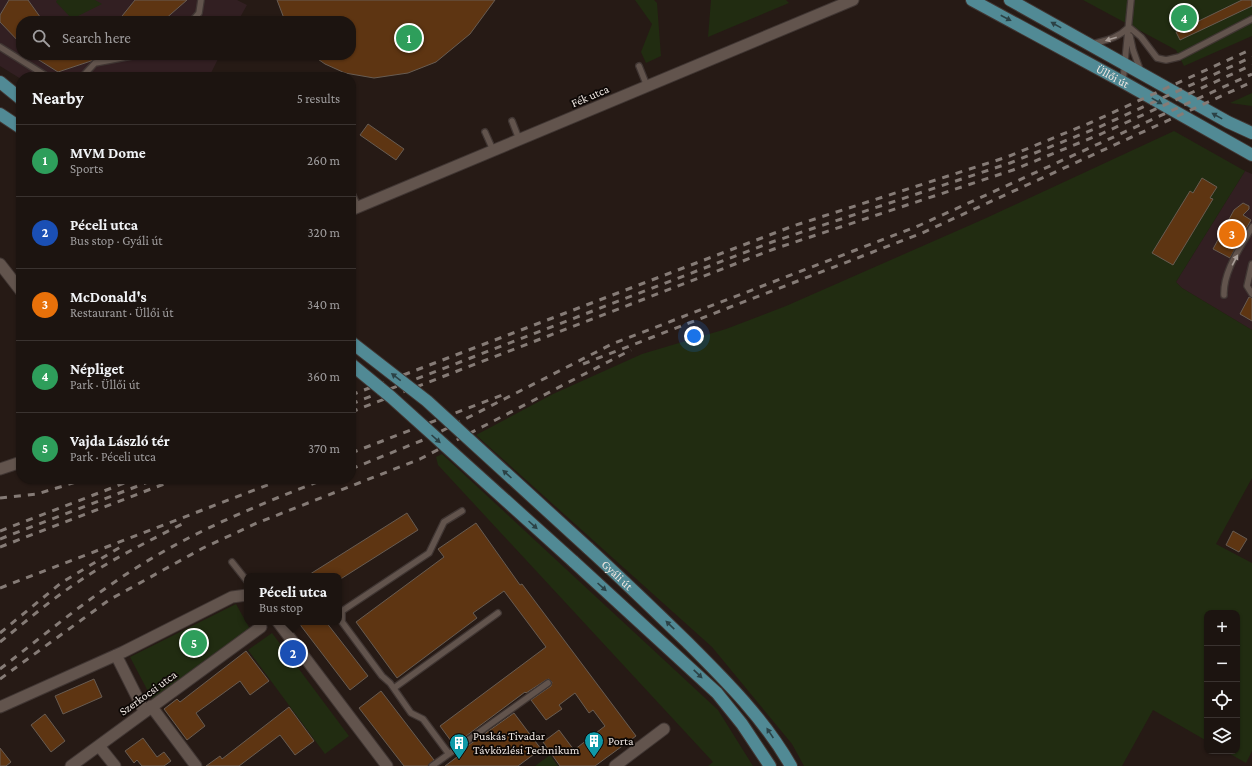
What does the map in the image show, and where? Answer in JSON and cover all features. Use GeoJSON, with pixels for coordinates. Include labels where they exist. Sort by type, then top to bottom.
{"type":"FeatureCollection","features":[{"type":"Feature","properties":{"kind":"main road","name":"Üllői út"},"geometry":{"type":"LineString","coordinates":[[972,0],[1123,82],[1252,155]]}},
{"type":"Feature","properties":{"kind":"main road","name":"Üllői út"},"geometry":{"type":"LineString","coordinates":[[1010,0],[1228,122],[1252,133]]}},
{"type":"Feature","properties":{"kind":"main road"},"geometry":{"type":"LineString","coordinates":[[0,82],[16,95]]}},
{"type":"Feature","properties":{"kind":"main road"},"geometry":{"type":"LineString","coordinates":[[0,114],[16,125]]}},
{"type":"Feature","properties":{"kind":"main road","name":"Gyáli út"},"geometry":{"type":"LineString","coordinates":[[356,346],[427,401],[648,604],[744,701],[761,721],[791,766]]}},
{"type":"Feature","properties":{"kind":"main road","name":"Gyáli út"},"geometry":{"type":"LineString","coordinates":[[356,368],[391,397],[717,693],[742,724],[770,766]]}},
{"type":"Feature","properties":{"kind":"street","name":"Fék utca"},"geometry":{"type":"LineString","coordinates":[[356,209],[840,3],[853,0]]}},
{"type":"Feature","properties":{"kind":"street"},"geometry":{"type":"LineString","coordinates":[[0,264],[16,285]]}},
{"type":"Feature","properties":{"kind":"street"},"geometry":{"type":"LineString","coordinates":[[0,469],[16,464]]}},
{"type":"Feature","properties":{"kind":"street"},"geometry":{"type":"LineString","coordinates":[[0,707],[116,655],[232,597],[244,595]]}},
{"type":"Feature","properties":{"kind":"street"},"geometry":{"type":"LineString","coordinates":[[280,625],[387,766]]}},
{"type":"Feature","properties":{"kind":"street","name":"Szerkocsi utca"},"geometry":{"type":"LineString","coordinates":[[71,766],[261,627]]}},
{"type":"Feature","properties":{"kind":"street"},"geometry":{"type":"LineString","coordinates":[[116,655],[148,709],[196,766]]}},
{"type":"Feature","properties":{"kind":"street"},"geometry":{"type":"LineString","coordinates":[[615,766],[664,729]]}},
{"type":"Feature","properties":{"kind":"street"},"geometry":{"type":"LineString","coordinates":[[99,746],[115,766]]}},
{"type":"Feature","properties":{"kind":"lane"},"geometry":{"type":"LineString","coordinates":[[196,16],[199,13],[201,0]]}},
{"type":"Feature","properties":{"kind":"lane"},"geometry":{"type":"LineString","coordinates":[[1123,82],[1131,2]]}},
{"type":"Feature","properties":{"kind":"lane"},"geometry":{"type":"LineString","coordinates":[[1129,27],[1141,37],[1157,58],[1172,60],[1252,19]]}},
{"type":"Feature","properties":{"kind":"lane"},"geometry":{"type":"LineString","coordinates":[[1090,44],[1113,39],[1122,34],[1129,27]]}},
{"type":"Feature","properties":{"kind":"lane"},"geometry":{"type":"LineString","coordinates":[[1129,27],[1133,50],[1142,74]]}},
{"type":"Feature","properties":{"kind":"lane"},"geometry":{"type":"LineString","coordinates":[[0,47],[16,57]]}},
{"type":"Feature","properties":{"kind":"lane"},"geometry":{"type":"LineString","coordinates":[[21,60],[40,72]]}},
{"type":"Feature","properties":{"kind":"lane"},"geometry":{"type":"LineString","coordinates":[[86,72],[94,63],[110,60]]}},
{"type":"Feature","properties":{"kind":"lane"},"geometry":{"type":"LineString","coordinates":[[639,66],[647,86]]}},
{"type":"Feature","properties":{"kind":"lane"},"geometry":{"type":"LineString","coordinates":[[512,121],[519,139]]}},
{"type":"Feature","properties":{"kind":"lane"},"geometry":{"type":"LineString","coordinates":[[485,132],[493,150]]}},
{"type":"Feature","properties":{"kind":"lane"},"geometry":{"type":"LineString","coordinates":[[1224,295],[1227,274],[1252,227]]}},
{"type":"Feature","properties":{"kind":"lane"},"geometry":{"type":"LineString","coordinates":[[1252,264],[1248,286],[1252,294]]}},
{"type":"Feature","properties":{"kind":"lane"},"geometry":{"type":"LineString","coordinates":[[449,754],[422,719],[411,713],[390,682],[382,676],[342,622],[342,611],[429,552],[444,522],[462,511]]}},
{"type":"Feature","properties":{"kind":"lane"},"geometry":{"type":"LineString","coordinates":[[232,562],[244,577]]}},
{"type":"Feature","properties":{"kind":"lane"},"geometry":{"type":"LineString","coordinates":[[394,688],[498,613]]}},
{"type":"Feature","properties":{"kind":"lane"},"geometry":{"type":"LineString","coordinates":[[432,766],[548,683]]}},
{"type":"Feature","properties":{"kind":"shaded area"},"geometry":{"type":"Polygon","coordinates":[[[0,0],[237,0],[247,5],[241,16],[16,16],[16,60],[218,60],[212,72],[16,72],[16,76],[0,66],[0,0]]]}},
{"type":"Feature","properties":{"kind":"shaded area"},"geometry":{"type":"Polygon","coordinates":[[[1245,171],[1252,174],[1252,330],[1182,288],[1176,282],[1245,171]]]}},
{"type":"Feature","properties":{"kind":"green space"},"geometry":{"type":"Polygon","coordinates":[[[57,0],[95,0],[102,4],[78,16],[69,16],[56,2],[57,0]]]}},
{"type":"Feature","properties":{"kind":"green space"},"geometry":{"type":"Polygon","coordinates":[[[635,0],[654,0],[657,3],[661,56],[646,63],[641,52],[652,24],[635,0]]]}},
{"type":"Feature","properties":{"kind":"green space"},"geometry":{"type":"Polygon","coordinates":[[[711,0],[786,0],[789,3],[708,37],[711,0]]]}},
{"type":"Feature","properties":{"kind":"green space"},"geometry":{"type":"Polygon","coordinates":[[[1083,0],[1252,0],[1252,36],[1184,66],[1176,50],[1083,0]]]}},
{"type":"Feature","properties":{"kind":"green space"},"geometry":{"type":"Polygon","coordinates":[[[1252,93],[1252,106],[1230,103],[1252,93]]]}},
{"type":"Feature","properties":{"kind":"green space"},"geometry":{"type":"Polygon","coordinates":[[[1174,131],[1245,171],[1176,282],[1182,288],[1252,330],[1252,478],[1216,544],[1252,563],[1252,751],[1246,763],[1230,754],[1240,754],[1240,610],[1204,610],[1204,739],[1153,710],[1122,766],[804,766],[792,744],[712,647],[476,435],[553,394],[642,354],[726,329],[786,306],[984,219],[1174,131]]]}},
{"type":"Feature","properties":{"kind":"green space"},"geometry":{"type":"Polygon","coordinates":[[[442,454],[718,710],[753,766],[708,766],[713,762],[438,465],[436,457],[442,454]]]}},
{"type":"Feature","properties":{"kind":"green space"},"geometry":{"type":"Polygon","coordinates":[[[236,604],[244,618],[244,625],[248,625],[250,629],[152,699],[130,657],[236,604]]]}},
{"type":"Feature","properties":{"kind":"green space"},"geometry":{"type":"Polygon","coordinates":[[[272,633],[349,736],[325,754],[248,650],[272,633]]]}},
{"type":"Feature","properties":{"kind":"green space"},"geometry":{"type":"Polygon","coordinates":[[[550,755],[558,766],[535,766],[550,755]]]}},
{"type":"Feature","properties":{"kind":"building"},"geometry":{"type":"Polygon","coordinates":[[[9,0],[28,0],[39,16],[16,16],[16,39],[0,22],[0,15],[9,0]]]}},
{"type":"Feature","properties":{"kind":"building"},"geometry":{"type":"Polygon","coordinates":[[[135,0],[187,0],[169,16],[122,16],[135,0]]]}},
{"type":"Feature","properties":{"kind":"building"},"geometry":{"type":"Polygon","coordinates":[[[277,0],[495,0],[470,34],[436,62],[408,73],[374,78],[356,75],[356,72],[343,72],[319,60],[356,60],[356,16],[283,16],[277,0]]]}},
{"type":"Feature","properties":{"kind":"building"},"geometry":{"type":"Polygon","coordinates":[[[1242,0],[1252,0],[1252,6],[1180,40],[1176,32],[1242,0]]]}},
{"type":"Feature","properties":{"kind":"building"},"geometry":{"type":"Polygon","coordinates":[[[39,60],[94,60],[58,72],[39,60]]]}},
{"type":"Feature","properties":{"kind":"building"},"geometry":{"type":"Polygon","coordinates":[[[368,124],[404,149],[396,160],[360,135],[368,124]]]}},
{"type":"Feature","properties":{"kind":"building"},"geometry":{"type":"Polygon","coordinates":[[[1202,178],[1217,187],[1210,198],[1213,199],[1173,265],[1152,253],[1190,191],[1193,193],[1202,178]]]}},
{"type":"Feature","properties":{"kind":"building"},"geometry":{"type":"Polygon","coordinates":[[[1243,203],[1249,206],[1249,209],[1243,215],[1251,220],[1230,258],[1213,249],[1234,210],[1243,203]]]}},
{"type":"Feature","properties":{"kind":"building"},"geometry":{"type":"Polygon","coordinates":[[[1249,297],[1252,298],[1252,321],[1240,314],[1249,297]]]}},
{"type":"Feature","properties":{"kind":"building"},"geometry":{"type":"Polygon","coordinates":[[[407,513],[418,530],[342,578],[342,573],[312,573],[407,513]]]}},
{"type":"Feature","properties":{"kind":"building"},"geometry":{"type":"Polygon","coordinates":[[[476,523],[520,585],[522,584],[636,736],[595,766],[560,766],[543,742],[559,730],[574,750],[605,726],[593,710],[589,713],[575,693],[559,705],[562,709],[546,720],[531,700],[551,686],[552,682],[549,679],[526,693],[525,692],[454,745],[440,726],[546,647],[504,591],[473,613],[477,618],[397,678],[356,622],[444,557],[438,549],[476,523]]]}},
{"type":"Feature","properties":{"kind":"building"},"geometry":{"type":"Polygon","coordinates":[[[1233,531],[1247,539],[1239,552],[1226,545],[1233,531]]]}},
{"type":"Feature","properties":{"kind":"building"},"geometry":{"type":"Polygon","coordinates":[[[300,625],[328,625],[368,676],[350,690],[300,625]]]}},
{"type":"Feature","properties":{"kind":"building"},"geometry":{"type":"Polygon","coordinates":[[[246,651],[269,681],[250,695],[240,681],[196,713],[205,726],[187,740],[164,709],[177,699],[180,702],[246,651]]]}},
{"type":"Feature","properties":{"kind":"building"},"geometry":{"type":"Polygon","coordinates":[[[94,679],[102,697],[63,714],[55,696],[94,679]]]}},
{"type":"Feature","properties":{"kind":"building"},"geometry":{"type":"Polygon","coordinates":[[[381,691],[434,760],[428,766],[404,766],[359,708],[381,691]]]}},
{"type":"Feature","properties":{"kind":"building"},"geometry":{"type":"Polygon","coordinates":[[[289,707],[314,741],[295,755],[280,735],[239,766],[206,766],[220,756],[222,759],[289,707]]]}},
{"type":"Feature","properties":{"kind":"building"},"geometry":{"type":"Polygon","coordinates":[[[514,713],[541,749],[518,766],[445,766],[461,754],[459,752],[514,713]]]}},
{"type":"Feature","properties":{"kind":"building"},"geometry":{"type":"Polygon","coordinates":[[[45,714],[65,741],[51,752],[31,725],[45,714]]]}},
{"type":"Feature","properties":{"kind":"building"},"geometry":{"type":"Polygon","coordinates":[[[143,738],[157,757],[164,752],[171,761],[164,766],[142,766],[137,760],[134,763],[125,751],[143,738]]]}},
{"type":"Feature","properties":{"kind":"building"},"geometry":{"type":"Polygon","coordinates":[[[0,748],[11,762],[6,766],[0,766],[0,748]]]}},
{"type":"Feature","properties":{"kind":"railway"},"geometry":{"type":"LineString","coordinates":[[356,393],[793,226],[1007,157],[1092,122],[1252,49]]}},
{"type":"Feature","properties":{"kind":"railway"},"geometry":{"type":"LineString","coordinates":[[356,402],[772,242],[1010,163],[1097,128],[1252,57]]}},
{"type":"Feature","properties":{"kind":"railway"},"geometry":{"type":"LineString","coordinates":[[356,410],[774,249],[1013,170],[1101,134],[1252,65]]}},
{"type":"Feature","properties":{"kind":"railway"},"geometry":{"type":"LineString","coordinates":[[356,467],[428,438],[612,344],[918,226],[1252,74]]}},
{"type":"Feature","properties":{"kind":"railway"},"geometry":{"type":"LineString","coordinates":[[583,364],[922,233],[1252,82]]}},
{"type":"Feature","properties":{"kind":"railway"},"geometry":{"type":"LineString","coordinates":[[0,679],[109,600],[203,548],[257,523],[420,459],[631,350]]}},
{"type":"Feature","properties":{"kind":"railway"},"geometry":{"type":"LineString","coordinates":[[356,451],[505,394]]}},
{"type":"Feature","properties":{"kind":"railway"},"geometry":{"type":"LineString","coordinates":[[0,498],[37,494],[70,484]]}},
{"type":"Feature","properties":{"kind":"railway"},"geometry":{"type":"LineString","coordinates":[[0,531],[122,484]]}},
{"type":"Feature","properties":{"kind":"railway"},"geometry":{"type":"LineString","coordinates":[[0,539],[143,484]]}},
{"type":"Feature","properties":{"kind":"railway"},"geometry":{"type":"LineString","coordinates":[[0,547],[164,484]]}},
{"type":"Feature","properties":{"kind":"railway"},"geometry":{"type":"LineString","coordinates":[[0,588],[270,484]]}},
{"type":"Feature","properties":{"kind":"railway"},"geometry":{"type":"LineString","coordinates":[[0,669],[70,614],[144,563],[210,527],[312,484]]}},
{"type":"Feature","properties":{"kind":"railway"},"geometry":{"type":"LineString","coordinates":[[0,642],[72,586],[128,552],[186,522]]}},
{"type":"Feature","properties":{"kind":"railway"},"geometry":{"type":"LineString","coordinates":[[0,633],[61,583],[122,546]]}},
{"type":"Feature","properties":{"kind":"place","name":"Népliget"},"geometry":{"type":"Point","coordinates":[1184,18]}},
{"type":"Feature","properties":{"kind":"place","name":"MVM Dome"},"geometry":{"type":"Point","coordinates":[409,38]}},
{"type":"Feature","properties":{"kind":"place","name":"McDonald's"},"geometry":{"type":"Point","coordinates":[1232,234]}},
{"type":"Feature","properties":{"kind":"place","name":"Vajda László tér"},"geometry":{"type":"Point","coordinates":[194,643]}},
{"type":"Feature","properties":{"kind":"place","name":"Péceli utca"},"geometry":{"type":"Point","coordinates":[293,653]}},
{"type":"Feature","properties":{"kind":"place","name":"Porta"},"geometry":{"type":"Point","coordinates":[594,758]}},
{"type":"Feature","properties":{"kind":"place","name":"Puskás Tivadar Távközlési Technikum"},"geometry":{"type":"Point","coordinates":[459,760]}}]}
